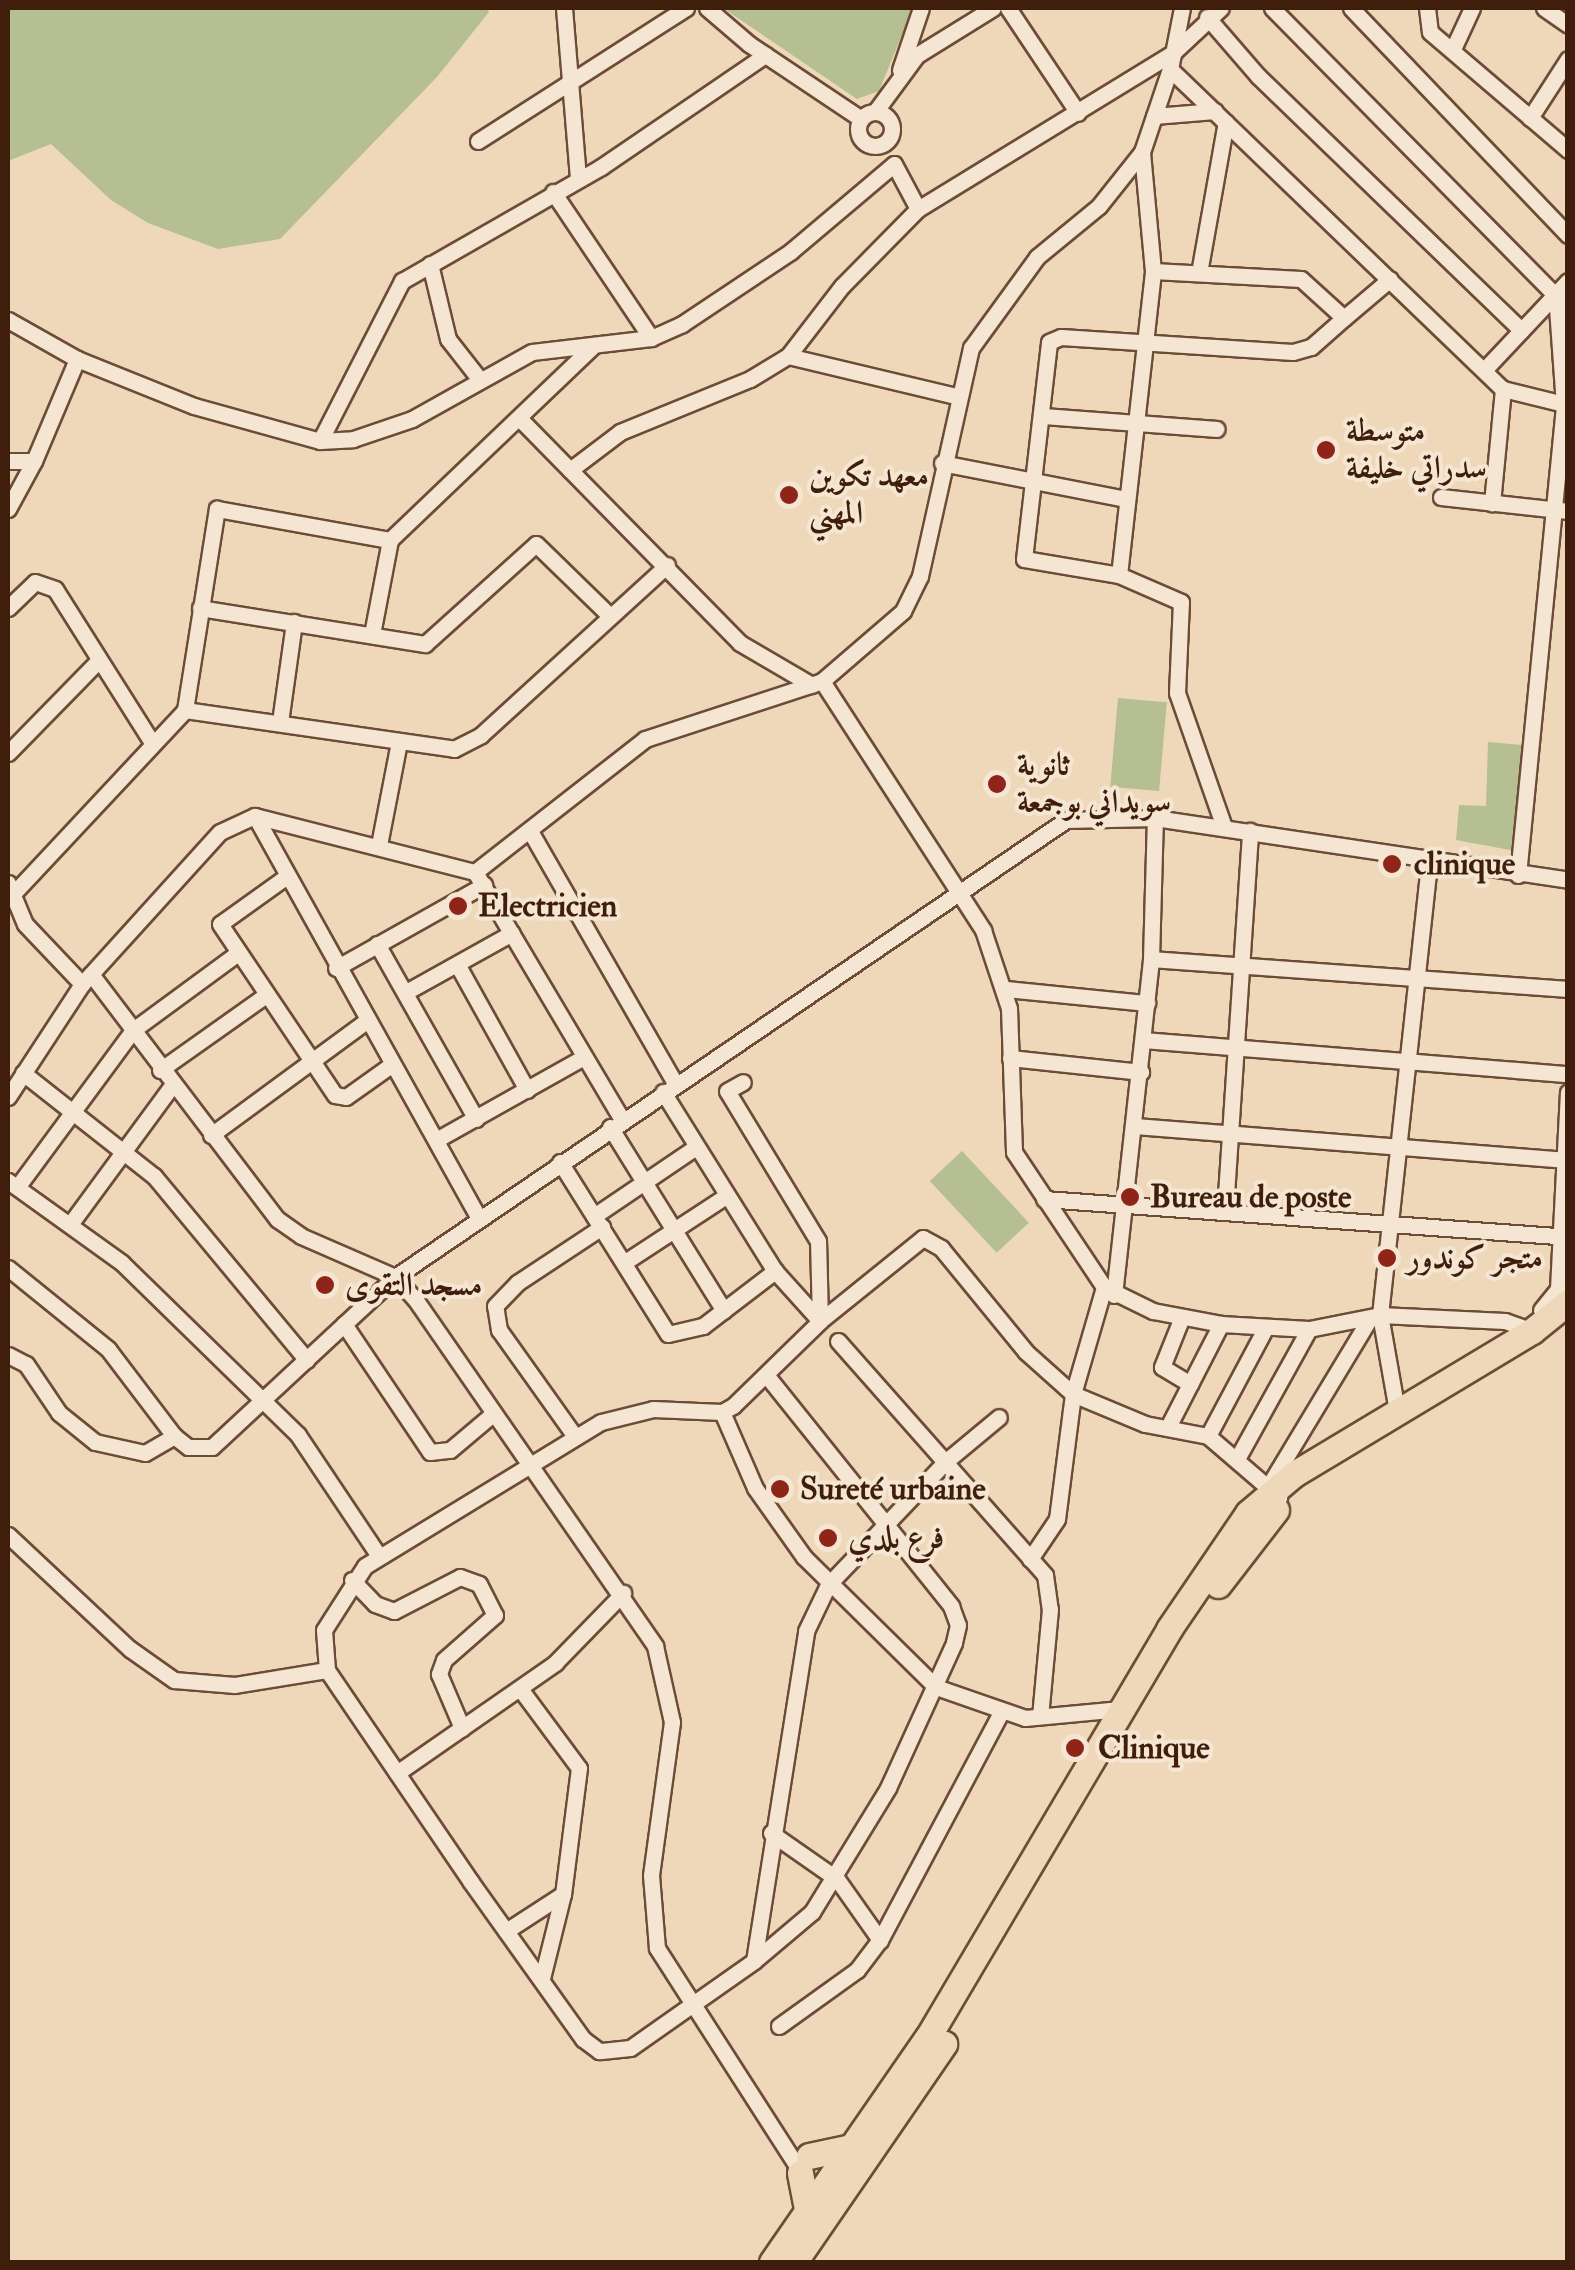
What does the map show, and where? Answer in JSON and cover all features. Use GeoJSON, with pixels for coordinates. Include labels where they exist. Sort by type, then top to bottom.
{"type":"FeatureCollection","features":[{"type":"Feature","properties":{"kind":"main road"},"geometry":{"type":"LineString","coordinates":[[794,2262],[856,2146],[1233,1531],[1275,1493],[1568,1302]]}},
{"type":"Feature","properties":{"kind":"main road"},"geometry":{"type":"LineString","coordinates":[[772,2262],[831,2194],[943,2046],[1180,1640],[1259,1526],[1275,1493],[1568,1319]]}},
{"type":"Feature","properties":{"kind":"main road"},"geometry":{"type":"LineString","coordinates":[[798,2160],[856,2146]]}},
{"type":"Feature","properties":{"kind":"main road"},"geometry":{"type":"LineString","coordinates":[[798,2160],[831,2194]]}},
{"type":"Feature","properties":{"kind":"street"},"geometry":{"type":"LineString","coordinates":[[564,8],[578,178]]}},
{"type":"Feature","properties":{"kind":"street"},"geometry":{"type":"LineString","coordinates":[[478,142],[686,8]]}},
{"type":"Feature","properties":{"kind":"street"},"geometry":{"type":"LineString","coordinates":[[708,8],[765,55],[868,115],[892,124],[884,144],[918,208]]}},
{"type":"Feature","properties":{"kind":"street"},"geometry":{"type":"LineString","coordinates":[[898,80],[921,8]]}},
{"type":"Feature","properties":{"kind":"street"},"geometry":{"type":"LineString","coordinates":[[884,144],[865,143],[858,132],[868,115],[926,48],[993,8]]}},
{"type":"Feature","properties":{"kind":"street"},"geometry":{"type":"LineString","coordinates":[[1008,8],[1078,114]]}},
{"type":"Feature","properties":{"kind":"street"},"geometry":{"type":"LineString","coordinates":[[336,968],[479,878],[530,831],[656,733],[817,683],[879,638],[911,599],[956,396],[981,326],[1037,256],[1098,206],[1142,152],[1170,69],[1182,8]]}},
{"type":"Feature","properties":{"kind":"street"},"geometry":{"type":"LineString","coordinates":[[1272,8],[1562,287],[1568,308]]}},
{"type":"Feature","properties":{"kind":"street"},"geometry":{"type":"LineString","coordinates":[[1351,8],[1567,234]]}},
{"type":"Feature","properties":{"kind":"street"},"geometry":{"type":"LineString","coordinates":[[1427,8],[1430,32],[1567,149]]}},
{"type":"Feature","properties":{"kind":"street"},"geometry":{"type":"LineString","coordinates":[[1453,49],[1472,8]]}},
{"type":"Feature","properties":{"kind":"street"},"geometry":{"type":"LineString","coordinates":[[1544,8],[1568,25]]}},
{"type":"Feature","properties":{"kind":"street"},"geometry":{"type":"LineString","coordinates":[[570,470],[620,432],[733,386],[788,356],[842,286],[918,208],[1174,52],[1214,12],[1258,76],[1520,330]]}},
{"type":"Feature","properties":{"kind":"street"},"geometry":{"type":"LineString","coordinates":[[320,441],[392,292],[430,264],[578,178],[765,55]]}},
{"type":"Feature","properties":{"kind":"street"},"geometry":{"type":"LineString","coordinates":[[1530,118],[1568,58]]}},
{"type":"Feature","properties":{"kind":"street"},"geometry":{"type":"LineString","coordinates":[[1170,69],[1503,388],[1566,405]]}},
{"type":"Feature","properties":{"kind":"street"},"geometry":{"type":"LineString","coordinates":[[1154,116],[1220,117]]}},
{"type":"Feature","properties":{"kind":"street"},"geometry":{"type":"LineString","coordinates":[[1199,273],[1220,117]]}},
{"type":"Feature","properties":{"kind":"street"},"geometry":{"type":"LineString","coordinates":[[1118,575],[1153,271],[1142,152]]}},
{"type":"Feature","properties":{"kind":"street"},"geometry":{"type":"LineString","coordinates":[[8,320],[77,359],[194,406],[320,441],[390,428],[532,352],[651,338],[682,324],[790,252],[894,164]]}},
{"type":"Feature","properties":{"kind":"street"},"geometry":{"type":"LineString","coordinates":[[553,192],[651,338]]}},
{"type":"Feature","properties":{"kind":"street"},"geometry":{"type":"LineString","coordinates":[[430,264],[448,339],[480,380]]}},
{"type":"Feature","properties":{"kind":"street"},"geometry":{"type":"LineString","coordinates":[[1153,271],[1310,281],[1344,318]]}},
{"type":"Feature","properties":{"kind":"street"},"geometry":{"type":"LineString","coordinates":[[1224,827],[1177,694],[1182,602],[1118,575],[1024,559],[1054,338],[1145,347],[1293,352],[1311,347],[1390,279]]}},
{"type":"Feature","properties":{"kind":"street"},"geometry":{"type":"LineString","coordinates":[[1485,369],[1562,287]]}},
{"type":"Feature","properties":{"kind":"street"},"geometry":{"type":"LineString","coordinates":[[1518,875],[1561,510],[1566,405],[1562,287]]}},
{"type":"Feature","properties":{"kind":"street"},"geometry":{"type":"LineString","coordinates":[[372,634],[390,540],[594,345]]}},
{"type":"Feature","properties":{"kind":"street"},"geometry":{"type":"LineString","coordinates":[[788,356],[956,396]]}},
{"type":"Feature","properties":{"kind":"street"},"geometry":{"type":"LineString","coordinates":[[8,509],[34,460],[77,359]]}},
{"type":"Feature","properties":{"kind":"street"},"geometry":{"type":"LineString","coordinates":[[1492,503],[1503,388]]}},
{"type":"Feature","properties":{"kind":"street"},"geometry":{"type":"LineString","coordinates":[[1044,416],[1217,429]]}},
{"type":"Feature","properties":{"kind":"street"},"geometry":{"type":"LineString","coordinates":[[519,418],[740,643],[817,683],[958,890],[983,930],[1006,989],[1011,1139],[1044,1199],[1109,1291],[1182,1317],[1266,1328],[1309,1329],[1374,1316],[1527,1328],[1557,1294],[1560,1159],[1568,1092]]}},
{"type":"Feature","properties":{"kind":"street"},"geometry":{"type":"LineString","coordinates":[[8,461],[34,460]]}},
{"type":"Feature","properties":{"kind":"street"},"geometry":{"type":"LineString","coordinates":[[942,462],[1125,499]]}},
{"type":"Feature","properties":{"kind":"street"},"geometry":{"type":"LineString","coordinates":[[1442,497],[1561,510]]}},
{"type":"Feature","properties":{"kind":"street"},"geometry":{"type":"LineString","coordinates":[[390,540],[216,508],[186,710],[10,889],[25,924],[86,979],[133,1030],[171,1088],[277,1219],[301,1236],[394,1277],[622,1593],[654,1646],[668,1689],[669,1776],[649,1913],[657,1948],[691,2008],[798,2160],[831,2194]]}},
{"type":"Feature","properties":{"kind":"street"},"geometry":{"type":"LineString","coordinates":[[200,608],[426,644],[536,544],[609,615]]}},
{"type":"Feature","properties":{"kind":"street"},"geometry":{"type":"LineString","coordinates":[[186,710],[454,749],[473,742],[667,565]]}},
{"type":"Feature","properties":{"kind":"street"},"geometry":{"type":"LineString","coordinates":[[8,608],[35,582],[50,585],[153,744]]}},
{"type":"Feature","properties":{"kind":"street"},"geometry":{"type":"LineString","coordinates":[[280,722],[294,622]]}},
{"type":"Feature","properties":{"kind":"street"},"geometry":{"type":"LineString","coordinates":[[8,753],[98,661]]}},
{"type":"Feature","properties":{"kind":"street"},"geometry":{"type":"LineString","coordinates":[[378,846],[399,742]]}},
{"type":"Feature","properties":{"kind":"street"},"geometry":{"type":"LineString","coordinates":[[255,816],[366,1022],[479,1218]]}},
{"type":"Feature","properties":{"kind":"street"},"geometry":{"type":"LineString","coordinates":[[8,1094],[86,979],[220,832],[255,816],[378,846],[479,878],[582,1058],[644,1181],[724,1310]]}},
{"type":"Feature","properties":{"kind":"street"},"geometry":{"type":"LineString","coordinates":[[8,1268],[108,1349],[174,1436],[188,1447],[212,1447],[394,1277],[616,1122],[1066,820],[1155,818],[1430,864],[1568,880]]}},
{"type":"Feature","properties":{"kind":"street"},"geometry":{"type":"LineString","coordinates":[[1030,1559],[1057,1518],[1073,1394],[1109,1291],[1127,1204],[1150,959],[1155,818]]}},
{"type":"Feature","properties":{"kind":"street"},"geometry":{"type":"LineString","coordinates":[[530,831],[669,1088],[696,1147],[775,1271],[820,1321]]}},
{"type":"Feature","properties":{"kind":"street"},"geometry":{"type":"LineString","coordinates":[[1224,1210],[1250,831]]}},
{"type":"Feature","properties":{"kind":"street"},"geometry":{"type":"LineString","coordinates":[[768,1376],[886,1520],[956,1616],[936,1687],[838,1878],[812,1912],[754,1961],[630,2048],[599,2050],[583,2040],[327,1670],[324,1630],[352,1580],[379,1556],[574,1435],[654,1409],[722,1412],[768,1376],[820,1321],[923,1238],[941,1248],[1026,1352],[1073,1394],[1116,1415],[1208,1436],[1238,1457],[1275,1493],[1374,1316],[1394,1223],[1414,976],[1430,864]]}},
{"type":"Feature","properties":{"kind":"street"},"geometry":{"type":"LineString","coordinates":[[287,876],[221,918],[238,953],[342,1098],[391,1066]]}},
{"type":"Feature","properties":{"kind":"street"},"geometry":{"type":"LineString","coordinates":[[406,992],[512,933]]}},
{"type":"Feature","properties":{"kind":"street"},"geometry":{"type":"LineString","coordinates":[[377,944],[476,1119]]}},
{"type":"Feature","properties":{"kind":"street"},"geometry":{"type":"LineString","coordinates":[[238,953],[133,1030],[13,1184],[72,1223],[172,1308],[264,1401],[319,1460],[379,1556]]}},
{"type":"Feature","properties":{"kind":"street"},"geometry":{"type":"LineString","coordinates":[[1150,959],[1568,989]]}},
{"type":"Feature","properties":{"kind":"street"},"geometry":{"type":"LineString","coordinates":[[456,964],[527,1090]]}},
{"type":"Feature","properties":{"kind":"street"},"geometry":{"type":"LineString","coordinates":[[1006,989],[1146,1003]]}},
{"type":"Feature","properties":{"kind":"street"},"geometry":{"type":"LineString","coordinates":[[160,1070],[266,995]]}},
{"type":"Feature","properties":{"kind":"street"},"geometry":{"type":"LineString","coordinates":[[212,1136],[366,1022]]}},
{"type":"Feature","properties":{"kind":"street"},"geometry":{"type":"LineString","coordinates":[[1144,1040],[1568,1074]]}},
{"type":"Feature","properties":{"kind":"street"},"geometry":{"type":"LineString","coordinates":[[436,1140],[582,1058]]}},
{"type":"Feature","properties":{"kind":"street"},"geometry":{"type":"LineString","coordinates":[[1010,1058],[1140,1072]]}},
{"type":"Feature","properties":{"kind":"street"},"geometry":{"type":"LineString","coordinates":[[23,1073],[124,1148],[306,1360]]}},
{"type":"Feature","properties":{"kind":"street"},"geometry":{"type":"LineString","coordinates":[[743,1082],[727,1090],[818,1241],[820,1321]]}},
{"type":"Feature","properties":{"kind":"street"},"geometry":{"type":"LineString","coordinates":[[72,1223],[171,1088]]}},
{"type":"Feature","properties":{"kind":"street"},"geometry":{"type":"LineString","coordinates":[[1136,1126],[1402,1142],[1560,1159]]}},
{"type":"Feature","properties":{"kind":"street"},"geometry":{"type":"LineString","coordinates":[[574,1435],[499,1330],[495,1306],[517,1283],[644,1181],[696,1147]]}},
{"type":"Feature","properties":{"kind":"street"},"geometry":{"type":"LineString","coordinates":[[560,1162],[668,1334],[686,1335],[775,1271]]}},
{"type":"Feature","properties":{"kind":"street"},"geometry":{"type":"LineString","coordinates":[[625,1262],[726,1196]]}},
{"type":"Feature","properties":{"kind":"street"},"geometry":{"type":"LineString","coordinates":[[1044,1199],[1556,1236]]}},
{"type":"Feature","properties":{"kind":"street"},"geometry":{"type":"LineString","coordinates":[[1374,1316],[1397,1411]]}},
{"type":"Feature","properties":{"kind":"street"},"geometry":{"type":"LineString","coordinates":[[1182,1317],[1162,1367],[1190,1384]]}},
{"type":"Feature","properties":{"kind":"street"},"geometry":{"type":"LineString","coordinates":[[344,1324],[430,1452],[450,1450],[494,1412]]}},
{"type":"Feature","properties":{"kind":"street"},"geometry":{"type":"LineString","coordinates":[[1168,1428],[1221,1324]]}},
{"type":"Feature","properties":{"kind":"street"},"geometry":{"type":"LineString","coordinates":[[1208,1436],[1266,1328]]}},
{"type":"Feature","properties":{"kind":"street"},"geometry":{"type":"LineString","coordinates":[[1238,1457],[1309,1329]]}},
{"type":"Feature","properties":{"kind":"street"},"geometry":{"type":"LineString","coordinates":[[838,1341],[1030,1559],[1050,1590],[1040,1716]]}},
{"type":"Feature","properties":{"kind":"street"},"geometry":{"type":"LineString","coordinates":[[8,1354],[26,1364],[59,1414],[95,1442],[145,1453],[174,1436]]}},
{"type":"Feature","properties":{"kind":"street"},"geometry":{"type":"LineString","coordinates":[[722,1412],[755,1488],[828,1585],[936,1687],[1000,1714],[1040,1716],[1122,1708]]}},
{"type":"Feature","properties":{"kind":"street"},"geometry":{"type":"LineString","coordinates":[[754,1961],[798,1661],[828,1585],[886,1520],[999,1416]]}},
{"type":"Feature","properties":{"kind":"street"},"geometry":{"type":"LineString","coordinates":[[8,1536],[130,1649],[174,1680],[235,1685],[327,1670]]}},
{"type":"Feature","properties":{"kind":"street"},"geometry":{"type":"LineString","coordinates":[[352,1580],[375,1604],[394,1611],[460,1577],[479,1584],[495,1615],[444,1660],[439,1674],[462,1728]]}},
{"type":"Feature","properties":{"kind":"street"},"geometry":{"type":"LineString","coordinates":[[398,1772],[521,1690],[574,1648],[622,1593]]}},
{"type":"Feature","properties":{"kind":"street"},"geometry":{"type":"LineString","coordinates":[[521,1690],[579,1768],[563,1894],[542,1978]]}},
{"type":"Feature","properties":{"kind":"street"},"geometry":{"type":"LineString","coordinates":[[779,2026],[857,1970],[880,1940],[1000,1714]]}},
{"type":"Feature","properties":{"kind":"street"},"geometry":{"type":"LineString","coordinates":[[771,1833],[838,1878],[880,1940]]}},
{"type":"Feature","properties":{"kind":"street"},"geometry":{"type":"LineString","coordinates":[[506,1931],[563,1894]]}},
{"type":"Feature","properties":{"kind":"green space"},"geometry":{"type":"Polygon","coordinates":[[[8,8],[487,8],[489,12],[437,77],[280,239],[218,249],[148,223],[111,200],[51,144],[8,161],[8,8]]]}},
{"type":"Feature","properties":{"kind":"green space"},"geometry":{"type":"Polygon","coordinates":[[[723,8],[913,8],[879,91],[857,99],[723,8]]]}},
{"type":"Feature","properties":{"kind":"green space"},"geometry":{"type":"Polygon","coordinates":[[[1118,698],[1167,702],[1159,791],[1110,787],[1118,698]]]}},
{"type":"Feature","properties":{"kind":"green space"},"geometry":{"type":"Polygon","coordinates":[[[1488,742],[1522,745],[1521,852],[1456,840],[1459,805],[1486,806],[1488,742]]]}},
{"type":"Feature","properties":{"kind":"green space"},"geometry":{"type":"Polygon","coordinates":[[[962,1151],[1029,1223],[997,1253],[930,1181],[962,1151]]]}},
{"type":"Feature","properties":{"kind":"place","name":"متوسطة سدراتي خليفة"},"geometry":{"type":"Point","coordinates":[1326,450]}},
{"type":"Feature","properties":{"kind":"place","name":"معهد تكوين المهني"},"geometry":{"type":"Point","coordinates":[789,495]}},
{"type":"Feature","properties":{"kind":"place","name":"ثانوية سويداني بوجمعة"},"geometry":{"type":"Point","coordinates":[997,784]}},
{"type":"Feature","properties":{"kind":"place","name":"clinique"},"geometry":{"type":"Point","coordinates":[1392,864]}},
{"type":"Feature","properties":{"kind":"place","name":"Electricien"},"geometry":{"type":"Point","coordinates":[458,906]}},
{"type":"Feature","properties":{"kind":"place","name":"Bureau de poste"},"geometry":{"type":"Point","coordinates":[1130,1197]}},
{"type":"Feature","properties":{"kind":"place","name":"متجر كوندور"},"geometry":{"type":"Point","coordinates":[1387,1258]}},
{"type":"Feature","properties":{"kind":"place","name":"مسجد التقوى"},"geometry":{"type":"Point","coordinates":[325,1285]}},
{"type":"Feature","properties":{"kind":"place","name":"Sureté urbaine"},"geometry":{"type":"Point","coordinates":[780,1489]}},
{"type":"Feature","properties":{"kind":"place","name":"فرع بلدي"},"geometry":{"type":"Point","coordinates":[828,1538]}},
{"type":"Feature","properties":{"kind":"place","name":"Clinique"},"geometry":{"type":"Point","coordinates":[1075,1748]}}]}
